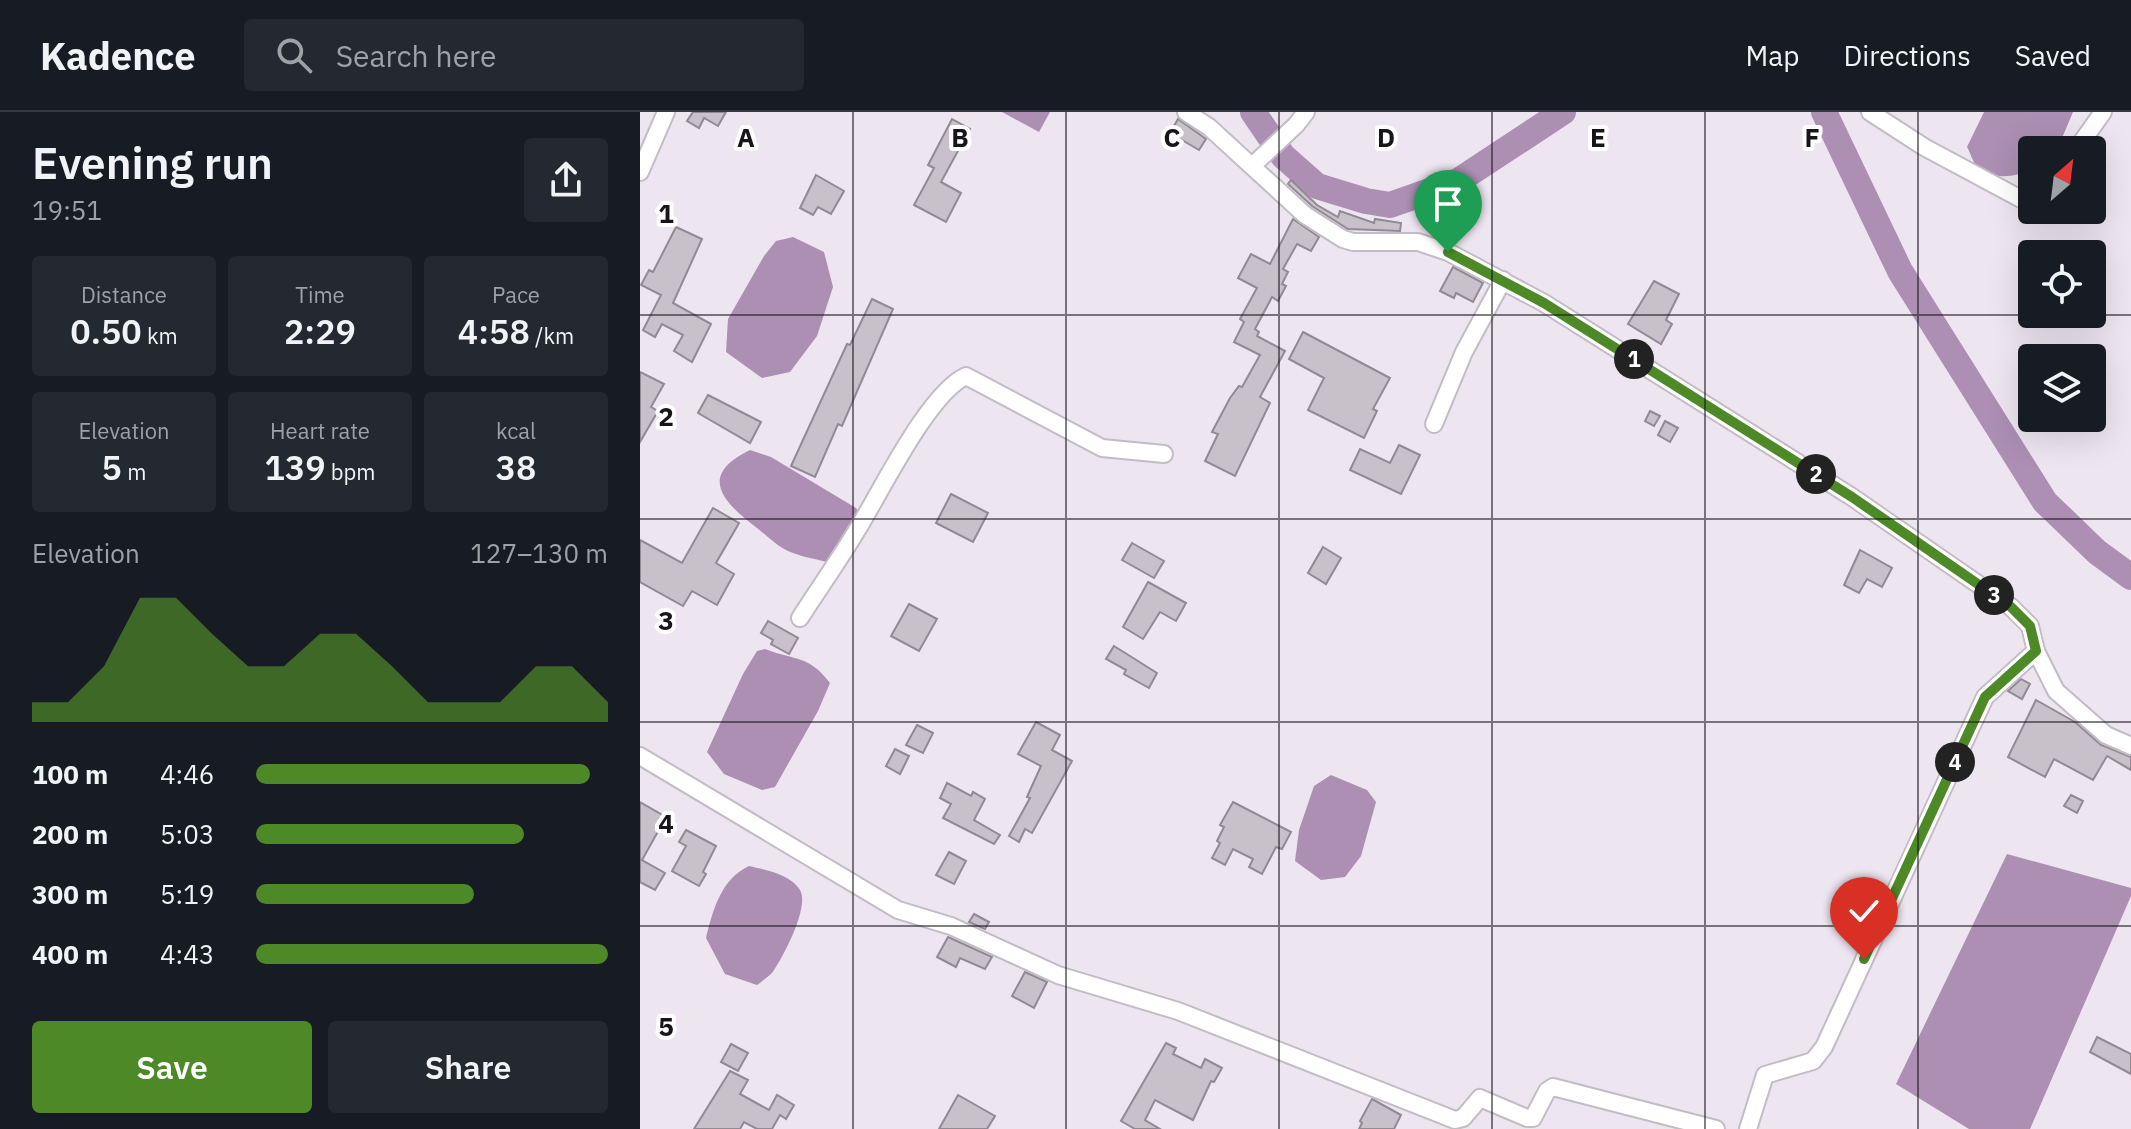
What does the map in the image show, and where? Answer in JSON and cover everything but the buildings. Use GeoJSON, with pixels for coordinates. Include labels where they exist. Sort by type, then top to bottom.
{"type":"FeatureCollection","features":[{"type":"Feature","properties":{"kind":"street"},"geometry":{"type":"LineString","coordinates":[[640,172],[666,112]]}},
{"type":"Feature","properties":{"kind":"street"},"geometry":{"type":"LineString","coordinates":[[1186,112],[1254,163],[1305,215],[1343,239],[1353,242],[1418,242],[1448,252],[1544,303],[1852,497],[2011,607],[2030,626],[2036,651],[2056,691],[2106,735],[2131,746]]}},
{"type":"Feature","properties":{"kind":"street"},"geometry":{"type":"LineString","coordinates":[[1870,112],[1937,154],[2018,197]]}},
{"type":"Feature","properties":{"kind":"street"},"geometry":{"type":"LineString","coordinates":[[2086,136],[2103,112]]}},
{"type":"Feature","properties":{"kind":"street"},"geometry":{"type":"LineString","coordinates":[[1254,163],[1301,118]]}},
{"type":"Feature","properties":{"kind":"street"},"geometry":{"type":"LineString","coordinates":[[1434,424],[1464,352],[1503,280]]}},
{"type":"Feature","properties":{"kind":"street"},"geometry":{"type":"LineString","coordinates":[[800,618],[853,538],[925,417],[954,381],[966,376],[1102,448],[1164,454]]}},
{"type":"Feature","properties":{"kind":"street"},"geometry":{"type":"LineString","coordinates":[[1748,1129],[1765,1075],[1813,1061],[1824,1047],[1985,697],[2036,651]]}},
{"type":"Feature","properties":{"kind":"street"},"geometry":{"type":"LineString","coordinates":[[640,756],[898,910],[951,926],[1058,975],[1178,1011],[1455,1120],[1463,1118],[1480,1098],[1533,1118],[1547,1091],[1553,1087],[1716,1129]]}},
{"type":"Feature","properties":{"kind":"shaded area"},"geometry":{"type":"Polygon","coordinates":[[[1002,112],[1050,112],[1039,132],[1002,112]]]}},
{"type":"Feature","properties":{"kind":"shaded area"},"geometry":{"type":"Polygon","coordinates":[[[1984,112],[2073,112],[2063,136],[2018,136],[2018,174],[1988,174],[1975,163],[1967,147],[1984,112]]]}},
{"type":"Feature","properties":{"kind":"shaded area"},"geometry":{"type":"Polygon","coordinates":[[[793,237],[824,252],[833,287],[817,336],[790,372],[762,378],[726,352],[728,319],[764,256],[776,241],[793,237]]]}},
{"type":"Feature","properties":{"kind":"shaded area"},"geometry":{"type":"Polygon","coordinates":[[[750,450],[771,457],[856,508],[860,514],[830,563],[784,549],[726,499],[720,479],[724,470],[750,450]]]}},
{"type":"Feature","properties":{"kind":"shaded area"},"geometry":{"type":"Polygon","coordinates":[[[765,649],[808,663],[830,683],[818,711],[775,787],[762,790],[724,774],[707,752],[743,674],[757,651],[765,649]]]}},
{"type":"Feature","properties":{"kind":"shaded area"},"geometry":{"type":"Polygon","coordinates":[[[1331,775],[1367,790],[1376,802],[1361,856],[1345,877],[1321,880],[1295,861],[1299,830],[1314,786],[1331,775]]]}},
{"type":"Feature","properties":{"kind":"shaded area"},"geometry":{"type":"Polygon","coordinates":[[[2007,854],[2131,888],[2131,896],[2030,1129],[1969,1129],[1896,1084],[2007,854]]]}},
{"type":"Feature","properties":{"kind":"shaded area"},"geometry":{"type":"Polygon","coordinates":[[[749,866],[790,880],[800,890],[802,898],[794,932],[782,956],[772,973],[757,985],[725,974],[706,938],[715,906],[725,887],[749,866]]]}},
{"type":"Feature","properties":{"kind":"waterway"},"geometry":{"type":"LineString","coordinates":[[1253,112],[1283,156],[1317,186],[1390,205],[1458,181],[1563,112]]}},
{"type":"Feature","properties":{"kind":"waterway"},"geometry":{"type":"LineString","coordinates":[[1824,112],[1900,271],[2045,502],[2097,552],[2131,577]]}},
{"type":"Feature","properties":{"kind":"route"},"geometry":{"type":"LineString","coordinates":[[1448,252],[1544,303],[1852,497],[2011,607],[2030,626],[2036,651],[1985,697],[1864,959]]}}]}
